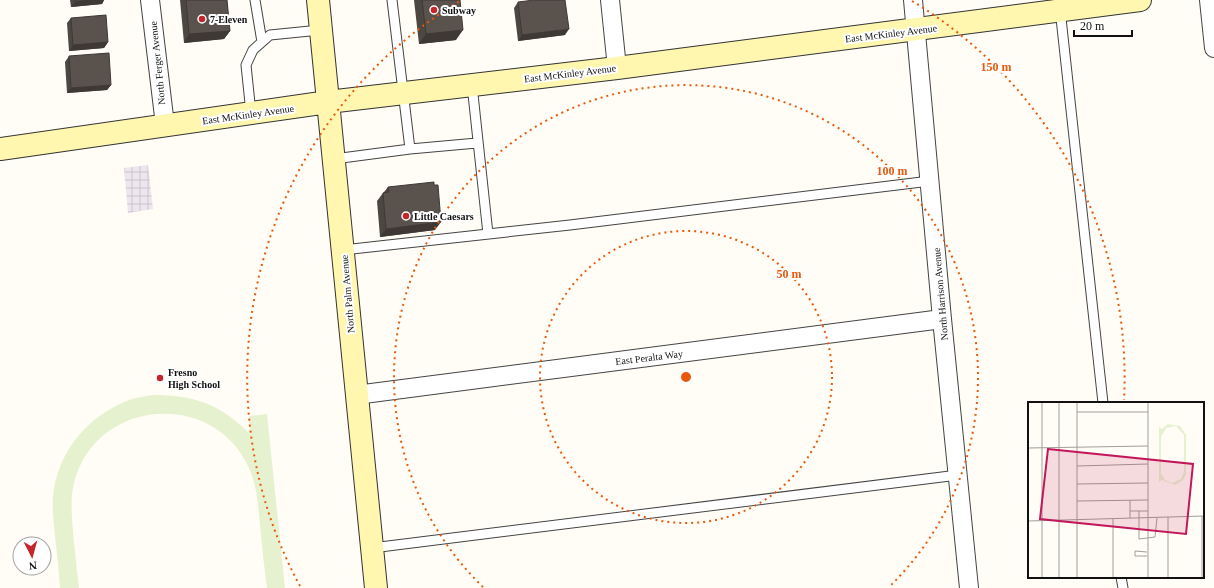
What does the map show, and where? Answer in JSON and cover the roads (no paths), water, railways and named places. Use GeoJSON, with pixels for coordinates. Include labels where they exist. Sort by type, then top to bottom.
{"type":"FeatureCollection","features":[{"type":"Feature","properties":{"kind":"main road","name":"North Palm Avenue"},"geometry":{"type":"LineString","coordinates":[[318,0],[376,588]]}},
{"type":"Feature","properties":{"kind":"main road","name":"East McKinley Avenue"},"geometry":{"type":"LineString","coordinates":[[0,149],[328,102],[617,68],[916,30],[1060,5],[1140,0]]}},
{"type":"Feature","properties":{"kind":"street","name":"North Ferger Avenue"},"geometry":{"type":"LineString","coordinates":[[150,0],[164,126]]}},
{"type":"Feature","properties":{"kind":"street"},"geometry":{"type":"LineString","coordinates":[[610,0],[617,68]]}},
{"type":"Feature","properties":{"kind":"street","name":"North Harrison Avenue"},"geometry":{"type":"LineString","coordinates":[[913,0],[942,319],[969,588]]}},
{"type":"Feature","properties":{"kind":"street"},"geometry":{"type":"LineString","coordinates":[[1209,0],[1214,48]]}},
{"type":"Feature","properties":{"kind":"street","name":"East Peralta Way"},"geometry":{"type":"LineString","coordinates":[[356,395],[942,319]]}},
{"type":"Feature","properties":{"kind":"lane"},"geometry":{"type":"LineString","coordinates":[[255,0],[262,42]]}},
{"type":"Feature","properties":{"kind":"lane"},"geometry":{"type":"LineString","coordinates":[[392,0],[410,149]]}},
{"type":"Feature","properties":{"kind":"lane"},"geometry":{"type":"LineString","coordinates":[[1060,5],[1103,402]]}},
{"type":"Feature","properties":{"kind":"lane"},"geometry":{"type":"LineString","coordinates":[[251,113],[246,65],[253,50],[270,35],[320,30]]}},
{"type":"Feature","properties":{"kind":"lane"},"geometry":{"type":"LineString","coordinates":[[472,85],[488,234]]}},
{"type":"Feature","properties":{"kind":"lane"},"geometry":{"type":"LineString","coordinates":[[333,159],[410,149],[478,143]]}},
{"type":"Feature","properties":{"kind":"lane"},"geometry":{"type":"LineString","coordinates":[[343,250],[930,181]]}},
{"type":"Feature","properties":{"kind":"lane"},"geometry":{"type":"LineString","coordinates":[[372,548],[958,475]]}},
{"type":"Feature","properties":{"kind":"lane"},"geometry":{"type":"LineString","coordinates":[[1122,578],[1123,588]]}},
{"type":"Feature","properties":{"kind":"place","name":"Subway"},"geometry":{"type":"Point","coordinates":[434,10]}},
{"type":"Feature","properties":{"kind":"place","name":"7-Eleven"},"geometry":{"type":"Point","coordinates":[202,19]}},
{"type":"Feature","properties":{"kind":"place","name":"Little Caesars"},"geometry":{"type":"Point","coordinates":[406,216]}},
{"type":"Feature","properties":{"kind":"place","name":"Fresno High School"},"geometry":{"type":"Point","coordinates":[160,378]}}]}
